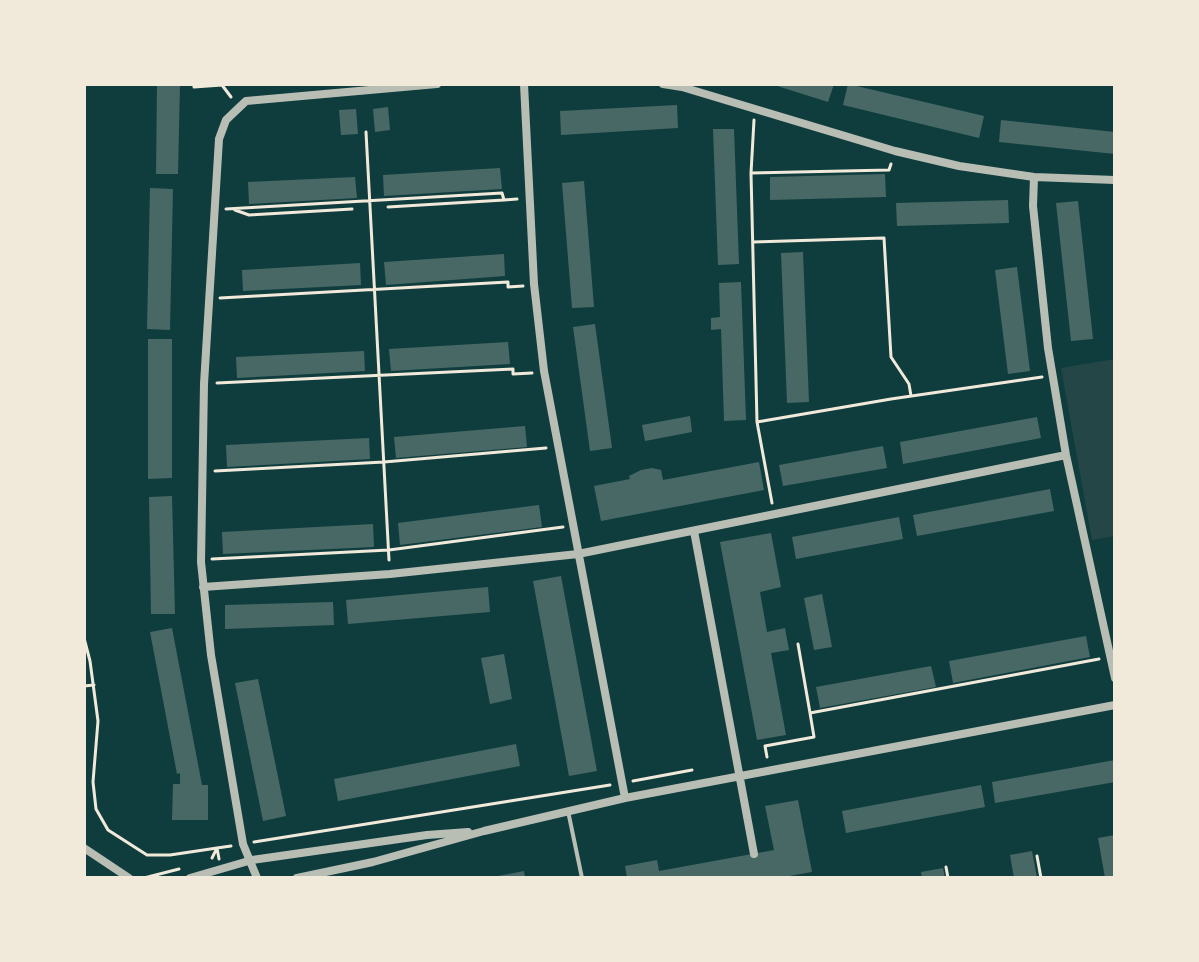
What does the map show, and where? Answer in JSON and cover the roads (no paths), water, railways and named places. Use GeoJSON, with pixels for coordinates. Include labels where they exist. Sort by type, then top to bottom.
{"type":"FeatureCollection","features":[{"type":"Feature","properties":{"kind":"street"},"geometry":{"type":"LineString","coordinates":[[257,878],[243,844],[211,655],[201,562],[204,384],[219,139],[226,120],[246,101],[437,84]]}},
{"type":"Feature","properties":{"kind":"street"},"geometry":{"type":"LineString","coordinates":[[524,84],[534,284],[544,371],[625,798]]}},
{"type":"Feature","properties":{"kind":"street"},"geometry":{"type":"LineString","coordinates":[[663,84],[895,151],[959,166],[1034,177],[1115,180]]}},
{"type":"Feature","properties":{"kind":"street"},"geometry":{"type":"LineString","coordinates":[[1034,177],[1033,206],[1052,376],[1066,455],[1115,678]]}},
{"type":"Feature","properties":{"kind":"street"},"geometry":{"type":"LineString","coordinates":[[203,587],[390,574],[578,554],[1066,455]]}},
{"type":"Feature","properties":{"kind":"street"},"geometry":{"type":"LineString","coordinates":[[694,531],[754,854]]}},
{"type":"Feature","properties":{"kind":"street"},"geometry":{"type":"LineString","coordinates":[[297,878],[373,862],[484,831],[625,798],[1115,705]]}},
{"type":"Feature","properties":{"kind":"street"},"geometry":{"type":"LineString","coordinates":[[190,878],[252,860],[427,835],[484,831]]}},
{"type":"Feature","properties":{"kind":"street"},"geometry":{"type":"LineString","coordinates":[[84,848],[129,878]]}},
{"type":"Feature","properties":{"kind":"lane"},"geometry":{"type":"LineString","coordinates":[[568,811],[582,878]]}}]}
